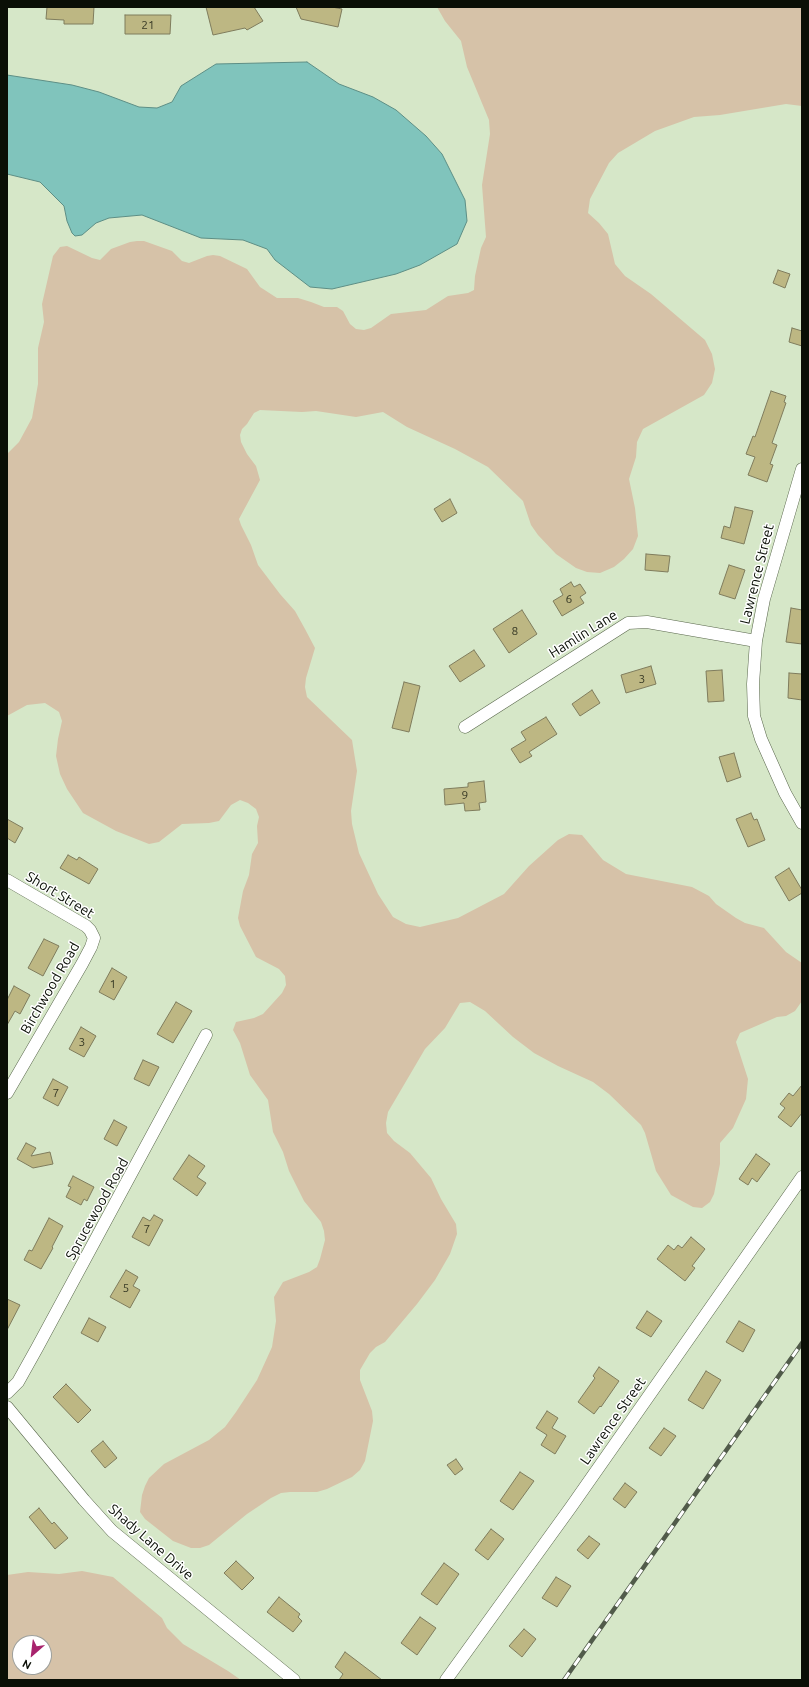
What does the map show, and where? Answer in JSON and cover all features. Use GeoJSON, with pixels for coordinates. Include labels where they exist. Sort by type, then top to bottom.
{"type":"FeatureCollection","features":[{"type":"Feature","properties":{"kind":"street","name":"Lawrence Street"},"geometry":{"type":"LineString","coordinates":[[802,469],[766,592],[756,641],[753,684],[756,723],[764,747],[785,793],[802,823]]}},
{"type":"Feature","properties":{"kind":"street","name":"Hamlin Lane"},"geometry":{"type":"LineString","coordinates":[[465,727],[508,701],[619,627],[632,622],[647,622],[756,641]]}},
{"type":"Feature","properties":{"kind":"street","name":"Short Street"},"geometry":{"type":"LineString","coordinates":[[7,880],[82,923],[90,930],[94,938]]}},
{"type":"Feature","properties":{"kind":"street","name":"Birchwood Road"},"geometry":{"type":"LineString","coordinates":[[7,1093],[82,964],[94,938]]}},
{"type":"Feature","properties":{"kind":"street","name":"Sprucewood Road"},"geometry":{"type":"LineString","coordinates":[[7,1393],[18,1382],[44,1336],[206,1035]]}},
{"type":"Feature","properties":{"kind":"street","name":"Lawrence Street"},"geometry":{"type":"LineString","coordinates":[[446,1680],[571,1507],[802,1177]]}},
{"type":"Feature","properties":{"kind":"street","name":"Shady Lane Drive"},"geometry":{"type":"LineString","coordinates":[[7,1407],[84,1500],[112,1531],[294,1680]]}},
{"type":"Feature","properties":{"kind":"shaded area"},"geometry":{"type":"Polygon","coordinates":[[[437,7],[802,7],[802,106],[786,104],[720,115],[694,117],[655,131],[618,153],[609,163],[590,199],[588,213],[608,234],[615,264],[625,276],[651,294],[705,340],[712,354],[715,369],[712,383],[704,395],[643,429],[637,442],[636,457],[629,479],[635,508],[638,536],[633,549],[614,567],[600,573],[587,572],[576,568],[556,554],[538,535],[531,525],[523,501],[488,467],[455,449],[407,427],[383,412],[356,417],[316,411],[302,412],[260,410],[254,413],[242,429],[240,435],[241,442],[247,454],[256,466],[260,480],[239,519],[258,565],[295,611],[315,648],[306,678],[305,687],[307,697],[352,740],[357,771],[351,811],[352,824],[359,853],[378,894],[393,917],[406,924],[420,927],[458,918],[504,894],[529,866],[558,840],[569,834],[582,835],[603,860],[626,874],[692,887],[709,896],[716,904],[736,918],[745,923],[764,928],[786,952],[802,963],[802,1001],[795,1011],[786,1016],[777,1017],[740,1033],[736,1042],[748,1079],[746,1099],[733,1128],[720,1143],[720,1164],[714,1194],[710,1202],[702,1208],[693,1207],[671,1195],[656,1171],[645,1133],[641,1125],[609,1094],[593,1082],[534,1053],[513,1037],[485,1011],[470,1002],[460,1003],[445,1028],[425,1049],[388,1112],[386,1123],[387,1133],[394,1141],[410,1153],[431,1178],[441,1199],[456,1224],[457,1234],[450,1254],[435,1280],[385,1342],[376,1347],[370,1353],[360,1370],[360,1380],[372,1411],[373,1421],[365,1461],[360,1470],[352,1477],[327,1489],[317,1492],[281,1493],[271,1498],[247,1514],[209,1545],[200,1548],[191,1548],[173,1541],[145,1519],[140,1512],[142,1495],[145,1486],[149,1478],[164,1464],[209,1440],[225,1427],[236,1412],[257,1380],[272,1347],[276,1321],[274,1297],[283,1282],[309,1272],[317,1267],[325,1240],[321,1222],[304,1201],[289,1171],[283,1152],[273,1132],[268,1100],[250,1075],[240,1043],[233,1030],[236,1022],[254,1018],[263,1014],[282,993],[286,985],[285,976],[279,969],[256,957],[240,926],[238,918],[243,891],[249,875],[252,854],[258,843],[257,826],[259,817],[256,809],[248,803],[240,800],[231,805],[219,821],[182,824],[159,842],[149,844],[116,831],[83,813],[67,789],[60,774],[56,756],[62,721],[59,712],[45,703],[27,705],[7,716],[7,454],[19,442],[32,418],[38,384],[38,348],[44,322],[42,304],[53,256],[60,247],[67,246],[92,258],[100,260],[111,249],[137,241],[144,241],[172,251],[182,261],[189,263],[207,256],[220,256],[247,269],[260,287],[277,298],[298,298],[324,307],[337,307],[343,311],[350,324],[356,329],[364,330],[371,328],[391,314],[426,310],[448,296],[468,293],[474,290],[475,276],[481,248],[486,237],[482,185],[490,134],[489,120],[467,67],[461,41],[445,21],[437,7]]]}},
{"type":"Feature","properties":{"kind":"shaded area"},"geometry":{"type":"Polygon","coordinates":[[[82,1571],[113,1577],[162,1618],[167,1628],[183,1644],[241,1680],[7,1680],[7,1575],[28,1572],[59,1574],[82,1571]]]}},
{"type":"Feature","properties":{"kind":"water"},"geometry":{"type":"Polygon","coordinates":[[[307,62],[339,84],[373,97],[396,110],[426,136],[442,154],[465,200],[467,221],[457,244],[420,265],[396,274],[332,289],[310,287],[275,260],[267,249],[243,240],[201,238],[142,215],[109,218],[96,223],[82,235],[75,236],[72,233],[67,221],[64,206],[40,182],[7,174],[7,75],[72,85],[99,92],[139,107],[157,108],[172,102],[181,86],[216,64],[307,62]]]}},
{"type":"Feature","properties":{"kind":"building"},"geometry":{"type":"Polygon","coordinates":[[[47,7],[94,7],[93,24],[64,24],[64,20],[46,19],[47,7]]]}},
{"type":"Feature","properties":{"kind":"building"},"geometry":{"type":"Polygon","coordinates":[[[206,7],[254,7],[263,21],[247,30],[245,28],[213,35],[206,7]]]}},
{"type":"Feature","properties":{"kind":"building"},"geometry":{"type":"Polygon","coordinates":[[[296,7],[332,7],[342,9],[338,27],[301,19],[296,7]]]}},
{"type":"Feature","properties":{"kind":"building"},"geometry":{"type":"Polygon","coordinates":[[[125,15],[171,15],[170,34],[125,34],[125,15]]]}},
{"type":"Feature","properties":{"kind":"building"},"geometry":{"type":"Polygon","coordinates":[[[778,270],[790,274],[785,288],[773,283],[778,270]]]}},
{"type":"Feature","properties":{"kind":"building"},"geometry":{"type":"Polygon","coordinates":[[[792,328],[802,331],[802,346],[789,342],[792,328]]]}},
{"type":"Feature","properties":{"kind":"building"},"geometry":{"type":"Polygon","coordinates":[[[771,391],[786,396],[784,402],[786,403],[772,443],[777,445],[770,464],[773,465],[767,482],[748,475],[755,457],[746,454],[753,436],[755,437],[771,391]]]}},
{"type":"Feature","properties":{"kind":"building"},"geometry":{"type":"Polygon","coordinates":[[[450,499],[457,513],[442,522],[434,509],[450,499]]]}},
{"type":"Feature","properties":{"kind":"building"},"geometry":{"type":"Polygon","coordinates":[[[735,507],[753,511],[744,544],[721,538],[724,526],[730,528],[735,507]]]}},
{"type":"Feature","properties":{"kind":"building"},"geometry":{"type":"Polygon","coordinates":[[[646,554],[670,556],[668,572],[645,570],[646,554]]]}},
{"type":"Feature","properties":{"kind":"building"},"geometry":{"type":"Polygon","coordinates":[[[729,565],[745,570],[735,599],[719,594],[729,565]]]}},
{"type":"Feature","properties":{"kind":"building"},"geometry":{"type":"Polygon","coordinates":[[[571,582],[574,587],[580,584],[586,593],[580,597],[584,603],[562,616],[553,601],[563,595],[560,589],[571,582]]]}},
{"type":"Feature","properties":{"kind":"building"},"geometry":{"type":"Polygon","coordinates":[[[791,608],[802,610],[802,644],[786,642],[791,608]]]}},
{"type":"Feature","properties":{"kind":"building"},"geometry":{"type":"Polygon","coordinates":[[[522,610],[537,634],[509,653],[493,629],[522,610]]]}},
{"type":"Feature","properties":{"kind":"building"},"geometry":{"type":"Polygon","coordinates":[[[474,650],[485,666],[460,682],[449,666],[474,650]]]}},
{"type":"Feature","properties":{"kind":"building"},"geometry":{"type":"Polygon","coordinates":[[[651,666],[656,684],[626,693],[621,675],[651,666]]]}},
{"type":"Feature","properties":{"kind":"building"},"geometry":{"type":"Polygon","coordinates":[[[722,670],[724,701],[708,702],[706,671],[722,670]]]}},
{"type":"Feature","properties":{"kind":"building"},"geometry":{"type":"Polygon","coordinates":[[[789,673],[802,674],[802,700],[788,698],[789,673]]]}},
{"type":"Feature","properties":{"kind":"building"},"geometry":{"type":"Polygon","coordinates":[[[404,682],[420,686],[409,732],[392,728],[404,682]]]}},
{"type":"Feature","properties":{"kind":"building"},"geometry":{"type":"Polygon","coordinates":[[[592,690],[600,703],[580,716],[572,704],[592,690]]]}},
{"type":"Feature","properties":{"kind":"building"},"geometry":{"type":"Polygon","coordinates":[[[546,717],[557,734],[529,752],[532,756],[520,763],[511,749],[526,740],[521,732],[546,717]]]}},
{"type":"Feature","properties":{"kind":"building"},"geometry":{"type":"Polygon","coordinates":[[[734,753],[741,777],[727,782],[719,757],[734,753]]]}},
{"type":"Feature","properties":{"kind":"building"},"geometry":{"type":"Polygon","coordinates":[[[484,781],[486,802],[479,803],[480,810],[465,811],[464,803],[445,805],[444,789],[468,787],[468,783],[484,781]]]}},
{"type":"Feature","properties":{"kind":"building"},"geometry":{"type":"Polygon","coordinates":[[[751,813],[754,820],[757,819],[765,840],[748,847],[736,819],[751,813]]]}},
{"type":"Feature","properties":{"kind":"building"},"geometry":{"type":"Polygon","coordinates":[[[7,819],[23,828],[15,843],[7,838],[7,819]]]}},
{"type":"Feature","properties":{"kind":"building"},"geometry":{"type":"Polygon","coordinates":[[[68,855],[77,860],[79,857],[98,869],[89,884],[60,868],[68,855]]]}},
{"type":"Feature","properties":{"kind":"building"},"geometry":{"type":"Polygon","coordinates":[[[789,868],[802,890],[802,893],[789,901],[775,877],[789,868]]]}},
{"type":"Feature","properties":{"kind":"building"},"geometry":{"type":"Polygon","coordinates":[[[44,939],[59,946],[43,976],[28,968],[44,939]]]}},
{"type":"Feature","properties":{"kind":"building"},"geometry":{"type":"Polygon","coordinates":[[[112,968],[127,977],[114,1000],[99,992],[112,968]]]}},
{"type":"Feature","properties":{"kind":"building"},"geometry":{"type":"Polygon","coordinates":[[[14,986],[30,995],[20,1014],[15,1011],[7,1025],[7,1000],[14,986]]]}},
{"type":"Feature","properties":{"kind":"building"},"geometry":{"type":"Polygon","coordinates":[[[176,1002],[192,1011],[173,1043],[157,1034],[176,1002]]]}},
{"type":"Feature","properties":{"kind":"building"},"geometry":{"type":"Polygon","coordinates":[[[81,1027],[96,1036],[84,1057],[69,1049],[81,1027]]]}},
{"type":"Feature","properties":{"kind":"building"},"geometry":{"type":"Polygon","coordinates":[[[143,1060],[159,1067],[149,1086],[134,1079],[143,1060]]]}},
{"type":"Feature","properties":{"kind":"building"},"geometry":{"type":"Polygon","coordinates":[[[53,1079],[68,1087],[58,1106],[43,1098],[53,1079]]]}},
{"type":"Feature","properties":{"kind":"building"},"geometry":{"type":"Polygon","coordinates":[[[802,1085],[802,1113],[791,1127],[778,1117],[785,1108],[780,1104],[789,1093],[793,1096],[802,1085]]]}},
{"type":"Feature","properties":{"kind":"building"},"geometry":{"type":"Polygon","coordinates":[[[114,1120],[127,1127],[117,1146],[104,1139],[114,1120]]]}},
{"type":"Feature","properties":{"kind":"building"},"geometry":{"type":"Polygon","coordinates":[[[26,1143],[36,1148],[31,1156],[50,1152],[53,1164],[33,1168],[17,1159],[26,1143]]]}},
{"type":"Feature","properties":{"kind":"building"},"geometry":{"type":"Polygon","coordinates":[[[756,1154],[770,1164],[757,1182],[752,1178],[748,1185],[739,1179],[756,1154]]]}},
{"type":"Feature","properties":{"kind":"building"},"geometry":{"type":"Polygon","coordinates":[[[189,1155],[205,1166],[197,1177],[206,1183],[197,1196],[173,1179],[189,1155]]]}},
{"type":"Feature","properties":{"kind":"building"},"geometry":{"type":"Polygon","coordinates":[[[73,1176],[94,1187],[87,1201],[84,1199],[81,1205],[66,1197],[71,1187],[68,1186],[73,1176]]]}},
{"type":"Feature","properties":{"kind":"building"},"geometry":{"type":"Polygon","coordinates":[[[154,1215],[163,1220],[149,1246],[132,1237],[143,1217],[150,1221],[154,1215]]]}},
{"type":"Feature","properties":{"kind":"building"},"geometry":{"type":"Polygon","coordinates":[[[49,1218],[63,1226],[41,1269],[24,1260],[29,1250],[32,1251],[49,1218]]]}},
{"type":"Feature","properties":{"kind":"building"},"geometry":{"type":"Polygon","coordinates":[[[691,1237],[705,1249],[692,1266],[695,1268],[685,1281],[657,1259],[668,1245],[674,1250],[678,1245],[682,1248],[691,1237]]]}},
{"type":"Feature","properties":{"kind":"building"},"geometry":{"type":"Polygon","coordinates":[[[126,1270],[138,1277],[133,1286],[140,1290],[130,1308],[110,1297],[126,1270]]]}},
{"type":"Feature","properties":{"kind":"building"},"geometry":{"type":"Polygon","coordinates":[[[7,1299],[20,1305],[7,1330],[7,1299]]]}},
{"type":"Feature","properties":{"kind":"building"},"geometry":{"type":"Polygon","coordinates":[[[647,1311],[662,1321],[651,1337],[636,1328],[647,1311]]]}},
{"type":"Feature","properties":{"kind":"building"},"geometry":{"type":"Polygon","coordinates":[[[89,1318],[106,1327],[98,1342],[81,1333],[89,1318]]]}},
{"type":"Feature","properties":{"kind":"building"},"geometry":{"type":"Polygon","coordinates":[[[739,1321],[755,1330],[743,1352],[726,1342],[739,1321]]]}},
{"type":"Feature","properties":{"kind":"building"},"geometry":{"type":"Polygon","coordinates":[[[599,1367],[619,1381],[601,1407],[600,1406],[594,1414],[578,1402],[595,1378],[593,1376],[599,1367]]]}},
{"type":"Feature","properties":{"kind":"building"},"geometry":{"type":"Polygon","coordinates":[[[706,1371],[721,1380],[703,1409],[688,1400],[706,1371]]]}},
{"type":"Feature","properties":{"kind":"building"},"geometry":{"type":"Polygon","coordinates":[[[66,1384],[91,1410],[78,1423],[53,1397],[66,1384]]]}},
{"type":"Feature","properties":{"kind":"building"},"geometry":{"type":"Polygon","coordinates":[[[547,1411],[558,1418],[552,1428],[566,1436],[555,1454],[541,1445],[547,1435],[536,1428],[547,1411]]]}},
{"type":"Feature","properties":{"kind":"building"},"geometry":{"type":"Polygon","coordinates":[[[664,1428],[676,1436],[661,1456],[649,1448],[664,1428]]]}},
{"type":"Feature","properties":{"kind":"building"},"geometry":{"type":"Polygon","coordinates":[[[103,1441],[117,1458],[105,1468],[91,1451],[103,1441]]]}},
{"type":"Feature","properties":{"kind":"building"},"geometry":{"type":"Polygon","coordinates":[[[456,1459],[463,1469],[455,1475],[447,1465],[456,1459]]]}},
{"type":"Feature","properties":{"kind":"building"},"geometry":{"type":"Polygon","coordinates":[[[520,1472],[534,1481],[513,1510],[500,1501],[520,1472]]]}},
{"type":"Feature","properties":{"kind":"building"},"geometry":{"type":"Polygon","coordinates":[[[625,1483],[637,1492],[625,1508],[613,1499],[625,1483]]]}},
{"type":"Feature","properties":{"kind":"building"},"geometry":{"type":"Polygon","coordinates":[[[39,1508],[52,1524],[54,1522],[68,1538],[55,1549],[29,1517],[39,1508]]]}},
{"type":"Feature","properties":{"kind":"building"},"geometry":{"type":"Polygon","coordinates":[[[491,1529],[504,1539],[488,1560],[475,1550],[491,1529]]]}},
{"type":"Feature","properties":{"kind":"building"},"geometry":{"type":"Polygon","coordinates":[[[589,1536],[600,1544],[588,1559],[577,1550],[589,1536]]]}},
{"type":"Feature","properties":{"kind":"building"},"geometry":{"type":"Polygon","coordinates":[[[236,1561],[254,1578],[242,1590],[224,1573],[236,1561]]]}},
{"type":"Feature","properties":{"kind":"building"},"geometry":{"type":"Polygon","coordinates":[[[444,1563],[459,1574],[437,1605],[421,1594],[444,1563]]]}},
{"type":"Feature","properties":{"kind":"building"},"geometry":{"type":"Polygon","coordinates":[[[556,1577],[571,1586],[557,1607],[542,1598],[556,1577]]]}},
{"type":"Feature","properties":{"kind":"building"},"geometry":{"type":"Polygon","coordinates":[[[279,1597],[300,1614],[298,1617],[302,1621],[293,1632],[267,1612],[279,1597]]]}},
{"type":"Feature","properties":{"kind":"building"},"geometry":{"type":"Polygon","coordinates":[[[420,1617],[436,1628],[417,1655],[401,1643],[420,1617]]]}},
{"type":"Feature","properties":{"kind":"building"},"geometry":{"type":"Polygon","coordinates":[[[524,1629],[536,1639],[522,1657],[509,1646],[524,1629]]]}},
{"type":"Feature","properties":{"kind":"building"},"geometry":{"type":"Polygon","coordinates":[[[345,1652],[382,1680],[339,1680],[343,1674],[335,1667],[345,1652]]]}},
{"type":"Feature","properties":{"kind":"railway"},"geometry":{"type":"LineString","coordinates":[[564,1680],[802,1343]]}}]}
